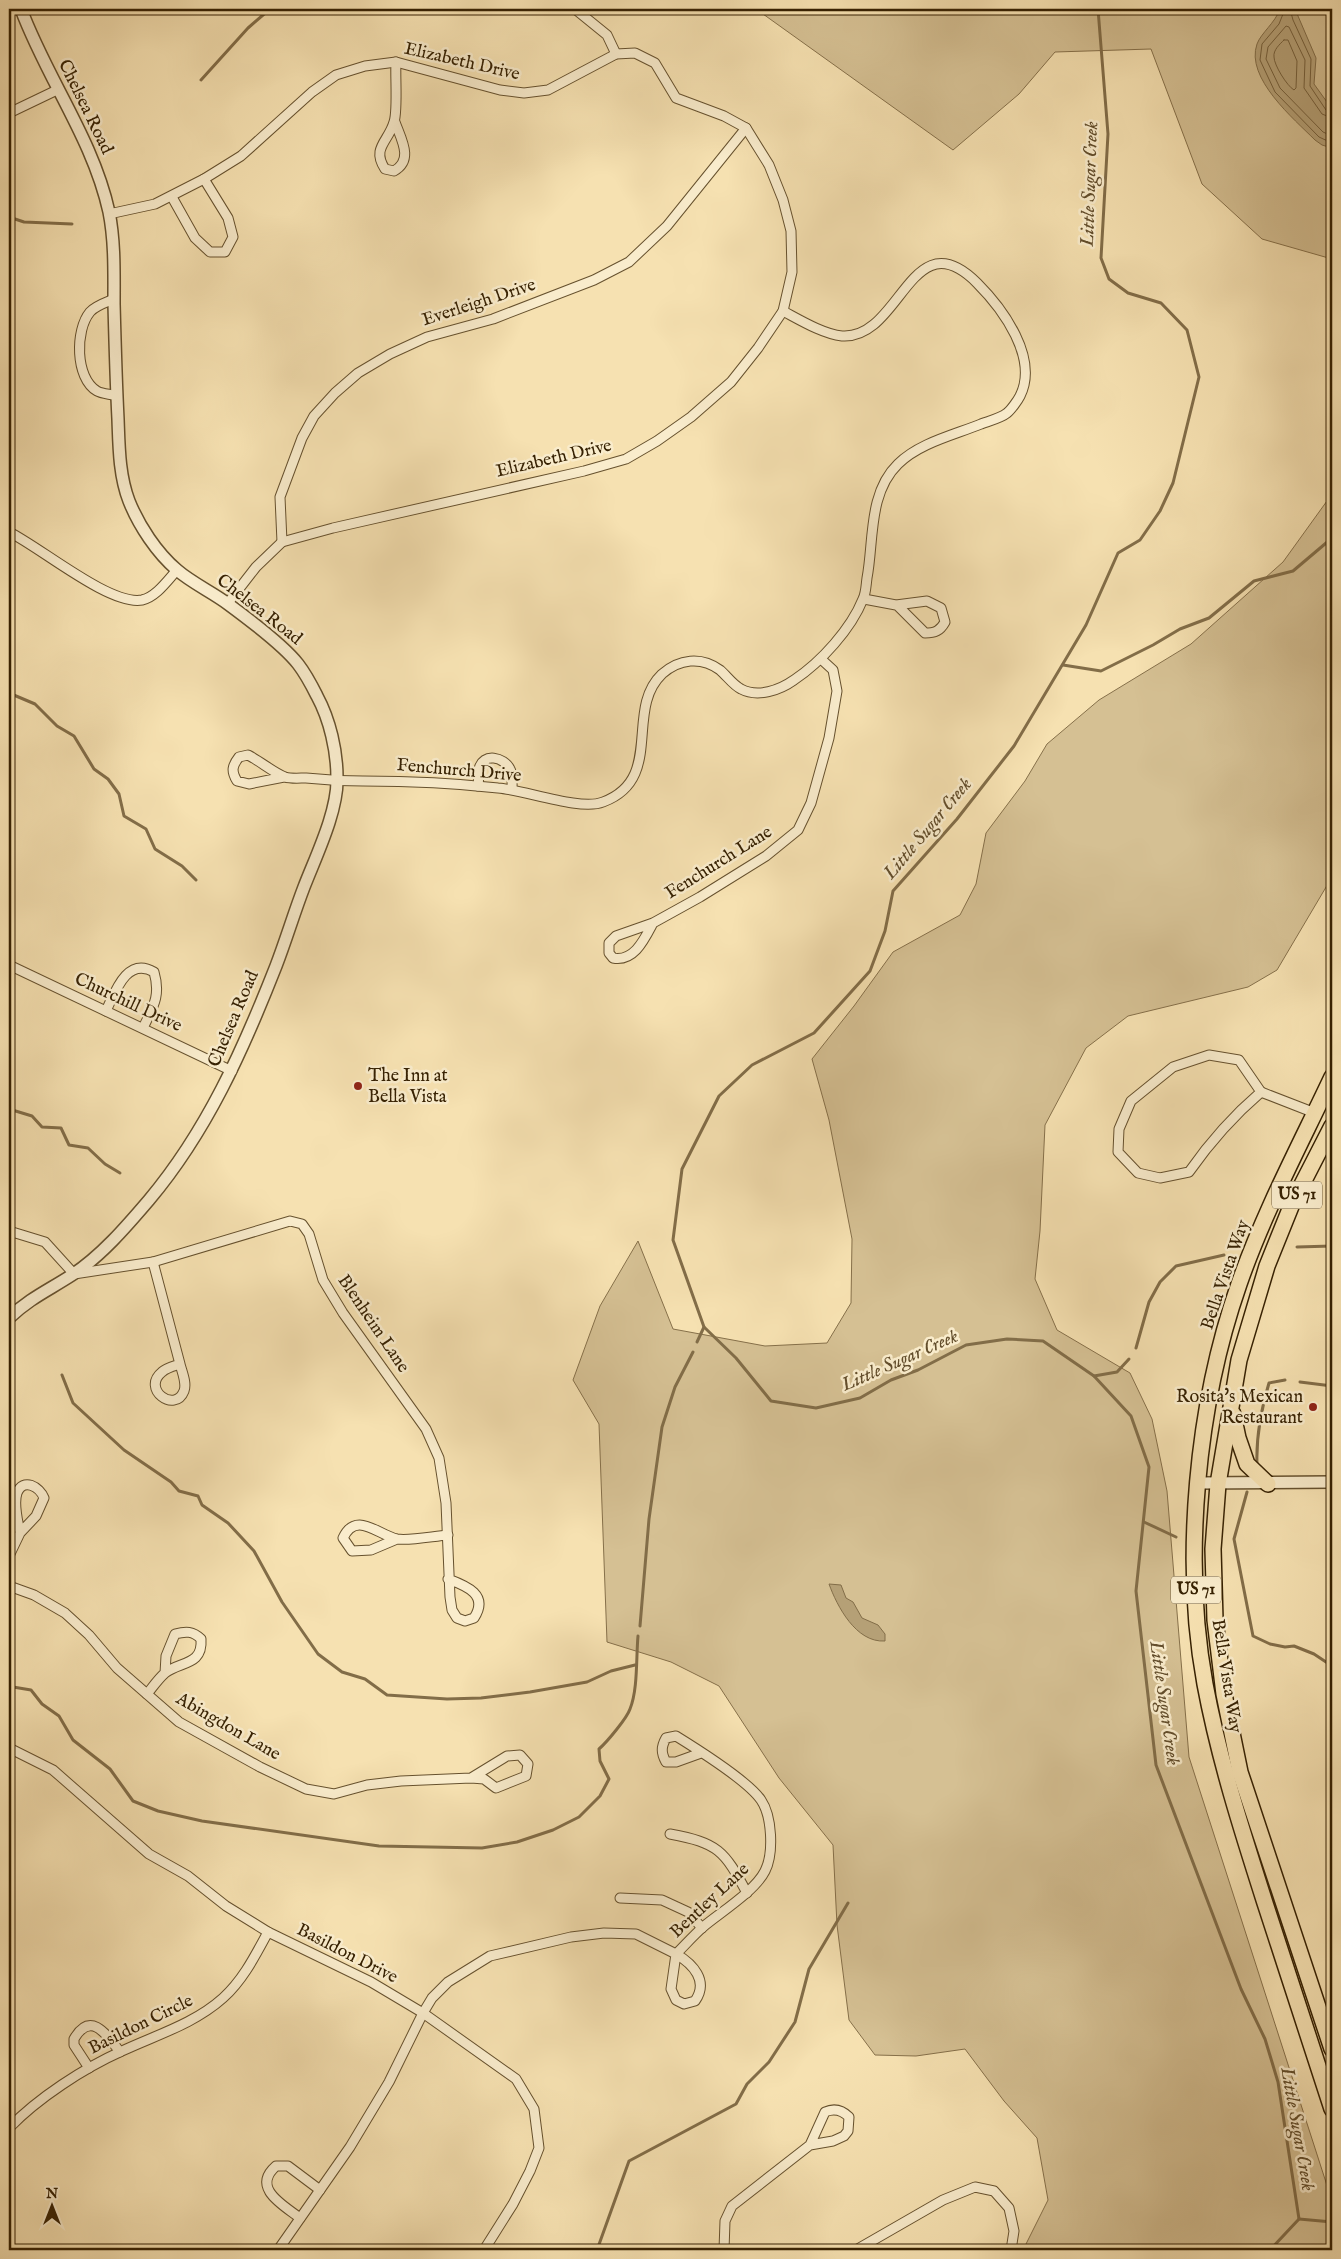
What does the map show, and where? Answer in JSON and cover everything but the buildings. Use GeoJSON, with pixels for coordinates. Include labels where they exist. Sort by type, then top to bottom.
{"type":"FeatureCollection","features":[{"type":"Feature","properties":{"kind":"main road","name":"Bella Vista Way"},"geometry":{"type":"LineString","coordinates":[[1332,1077],[1258,1235],[1223,1336],[1210,1391],[1198,1483],[1196,1526],[1198,1616],[1205,1682],[1219,1754],[1234,1808],[1332,2109]]}},
{"type":"Feature","properties":{"kind":"main road","name":"Bella Vista Way"},"geometry":{"type":"LineString","coordinates":[[1332,1126],[1292,1204],[1268,1266],[1239,1360],[1230,1402],[1218,1484],[1213,1549],[1214,1612],[1224,1694],[1240,1772],[1332,2048]]}},
{"type":"Feature","properties":{"kind":"main road"},"geometry":{"type":"LineString","coordinates":[[1230,1402],[1238,1438],[1247,1464],[1268,1484]]}},
{"type":"Feature","properties":{"kind":"street","name":"Chelsea Road"},"geometry":{"type":"LineString","coordinates":[[9,1318],[27,1301],[74,1274],[105,1248],[149,1200],[188,1150],[211,1112],[232,1071],[277,964],[304,887],[318,854],[338,781],[334,742],[319,700],[297,663],[228,603],[177,570],[152,542],[130,502],[120,467],[116,396],[114,262],[109,214],[95,165],[77,124],[57,90],[30,34],[21,9]]}},
{"type":"Feature","properties":{"kind":"street"},"geometry":{"type":"LineString","coordinates":[[575,9],[607,35],[616,54]]}},
{"type":"Feature","properties":{"kind":"street","name":"Elizabeth Drive"},"geometry":{"type":"LineString","coordinates":[[109,214],[155,204],[204,179],[241,156],[312,92],[336,75],[365,66],[396,62],[500,90],[524,94],[548,90],[616,54],[635,53],[655,63],[676,98],[724,116],[746,128],[769,165],[777,182],[791,231],[792,272],[783,311],[758,348],[731,382],[691,417],[657,441],[626,459],[584,471],[333,528],[282,542],[256,567],[228,603]]}},
{"type":"Feature","properties":{"kind":"street"},"geometry":{"type":"LineString","coordinates":[[395,122],[381,147],[380,161],[385,169],[394,171],[402,166],[406,156],[395,122],[396,62]]}},
{"type":"Feature","properties":{"kind":"street"},"geometry":{"type":"LineString","coordinates":[[9,113],[57,90]]}},
{"type":"Feature","properties":{"kind":"street","name":"Everleigh Drive"},"geometry":{"type":"LineString","coordinates":[[282,542],[280,497],[302,438],[314,416],[358,372],[390,354],[427,337],[493,319],[594,280],[629,262],[667,226],[746,128]]}},
{"type":"Feature","properties":{"kind":"street"},"geometry":{"type":"LineString","coordinates":[[172,197],[195,238],[210,252],[225,252],[233,237],[228,218],[204,179]]}},
{"type":"Feature","properties":{"kind":"street","name":"Fenchurch Drive"},"geometry":{"type":"LineString","coordinates":[[284,777],[478,786],[512,789],[578,804],[600,804],[620,794],[628,786],[639,764],[647,702],[656,680],[675,664],[692,660],[706,663],[719,670],[740,689],[756,693],[772,691],[786,685],[821,659],[844,631],[864,599],[871,558],[872,526],[881,490],[897,464],[922,448],[1007,413],[1021,394],[1026,368],[1021,345],[990,296],[957,265],[939,262],[923,269],[885,314],[863,331],[843,336],[808,325],[783,311]]}},
{"type":"Feature","properties":{"kind":"street"},"geometry":{"type":"LineString","coordinates":[[114,299],[91,310],[82,324],[79,351],[84,375],[97,391],[116,396]]}},
{"type":"Feature","properties":{"kind":"street"},"geometry":{"type":"LineString","coordinates":[[9,532],[117,597],[141,600],[155,594],[177,570]]}},
{"type":"Feature","properties":{"kind":"street"},"geometry":{"type":"LineString","coordinates":[[864,599],[896,605],[927,600],[941,608],[944,622],[941,629],[933,633],[925,633],[912,618],[896,605]]}},
{"type":"Feature","properties":{"kind":"street","name":"Fenchurch Lane"},"geometry":{"type":"LineString","coordinates":[[653,923],[630,957],[623,960],[613,958],[609,953],[609,943],[616,936],[653,923],[700,897],[766,856],[798,830],[812,803],[834,713],[837,691],[833,670],[821,659]]}},
{"type":"Feature","properties":{"kind":"street"},"geometry":{"type":"LineString","coordinates":[[248,755],[284,777],[249,784],[237,781],[233,774],[233,765],[238,757],[248,755]]}},
{"type":"Feature","properties":{"kind":"street"},"geometry":{"type":"LineString","coordinates":[[478,786],[479,769],[486,760],[495,758],[505,762],[512,771],[512,789]]}},
{"type":"Feature","properties":{"kind":"street","name":"Churchill Drive"},"geometry":{"type":"LineString","coordinates":[[9,965],[232,1071]]}},
{"type":"Feature","properties":{"kind":"street"},"geometry":{"type":"LineString","coordinates":[[106,1011],[118,986],[130,970],[147,968],[154,972],[157,982],[157,998],[142,1028]]}},
{"type":"Feature","properties":{"kind":"street"},"geometry":{"type":"LineString","coordinates":[[1260,1092],[1237,1112],[1208,1145],[1189,1172],[1160,1178],[1138,1173],[1118,1152],[1118,1129],[1131,1101],[1173,1067],[1209,1054],[1239,1060],[1260,1092],[1315,1113]]}},
{"type":"Feature","properties":{"kind":"street","name":"Blenheim Lane"},"geometry":{"type":"LineString","coordinates":[[74,1274],[153,1262],[290,1221],[302,1224],[309,1234],[323,1280],[338,1305],[426,1429],[439,1458],[446,1503],[448,1579],[452,1610],[457,1618],[465,1621],[474,1618],[480,1604],[478,1596],[462,1584],[448,1579]]}},
{"type":"Feature","properties":{"kind":"street"},"geometry":{"type":"LineString","coordinates":[[9,1231],[45,1242],[74,1274]]}},
{"type":"Feature","properties":{"kind":"street"},"geometry":{"type":"LineString","coordinates":[[153,1262],[180,1364]]}},
{"type":"Feature","properties":{"kind":"street"},"geometry":{"type":"LineString","coordinates":[[1198,1483],[1268,1484],[1332,1482]]}},
{"type":"Feature","properties":{"kind":"street"},"geometry":{"type":"LineString","coordinates":[[9,1556],[20,1533],[36,1516],[44,1498],[36,1486],[28,1485],[20,1488],[17,1494],[16,1505],[20,1533]]}},
{"type":"Feature","properties":{"kind":"street"},"geometry":{"type":"LineString","coordinates":[[397,1539],[364,1525],[354,1525],[347,1529],[343,1538],[352,1551],[360,1552],[397,1539],[448,1535]]}},
{"type":"Feature","properties":{"kind":"street","name":"Abingdon Lane"},"geometry":{"type":"LineString","coordinates":[[9,1586],[34,1595],[64,1613],[89,1635],[117,1668],[179,1722],[260,1767],[306,1789],[334,1794],[367,1785],[402,1781],[471,1778],[484,1779],[496,1788],[526,1776],[528,1764],[520,1755],[507,1756],[471,1778]]}},
{"type":"Feature","properties":{"kind":"street"},"geometry":{"type":"LineString","coordinates":[[147,1694],[165,1673],[189,1664],[197,1656],[202,1647],[202,1639],[198,1635],[183,1632],[175,1634],[166,1656],[165,1673]]}},
{"type":"Feature","properties":{"kind":"street","name":"Basildon Drive"},"geometry":{"type":"LineString","coordinates":[[9,1748],[53,1770],[149,1854],[188,1876],[226,1906],[268,1932],[371,1982],[423,2013],[516,2079],[534,2110],[539,2148],[530,2171],[513,2204],[484,2250]]}},
{"type":"Feature","properties":{"kind":"street","name":"Bentley Lane"},"geometry":{"type":"LineString","coordinates":[[676,1954],[702,1928],[747,1893],[765,1871],[771,1847],[769,1819],[761,1800],[740,1781],[701,1753]]}},
{"type":"Feature","properties":{"kind":"street"},"geometry":{"type":"LineString","coordinates":[[670,1834],[701,1840],[714,1846],[732,1866],[747,1893]]}},
{"type":"Feature","properties":{"kind":"street"},"geometry":{"type":"LineString","coordinates":[[620,1898],[662,1900],[688,1912],[702,1928]]}},
{"type":"Feature","properties":{"kind":"street","name":"Basildon Circle"},"geometry":{"type":"LineString","coordinates":[[9,2128],[23,2113],[89,2068],[199,2016],[224,1998],[246,1971],[268,1932]]}},
{"type":"Feature","properties":{"kind":"street"},"geometry":{"type":"LineString","coordinates":[[278,2250],[350,2147],[388,2082],[423,2013],[432,1998],[448,1982],[490,1956],[571,1937],[636,1934],[676,1954],[691,1963],[701,1984],[700,1994],[695,2001],[684,2004],[676,2000],[671,1989],[676,1954]]}},
{"type":"Feature","properties":{"kind":"street"},"geometry":{"type":"LineString","coordinates":[[89,2068],[74,2046],[74,2039],[83,2029],[98,2026],[104,2030],[120,2052]]}},
{"type":"Feature","properties":{"kind":"street"},"geometry":{"type":"LineString","coordinates":[[724,2250],[725,2221],[732,2206],[810,2145],[833,2141],[844,2136],[848,2131],[848,2117],[843,2111],[830,2110],[824,2112],[810,2145]]}},
{"type":"Feature","properties":{"kind":"street"},"geometry":{"type":"LineString","coordinates":[[300,2218],[270,2194],[266,2180],[269,2172],[276,2166],[288,2166],[320,2190]]}},
{"type":"Feature","properties":{"kind":"street"},"geometry":{"type":"LineString","coordinates":[[856,2250],[943,2200],[975,2187],[994,2191],[1009,2208],[1014,2231],[1011,2250]]}},
{"type":"Feature","properties":{"kind":"shaded area"},"geometry":{"type":"Polygon","coordinates":[[[756,9],[1332,9],[1332,259],[1262,239],[1202,184],[1151,49],[1055,52],[1019,94],[953,150],[756,9]]]}},
{"type":"Feature","properties":{"kind":"shaded area"},"geometry":{"type":"Polygon","coordinates":[[[1332,494],[1332,877],[1277,970],[1248,987],[1128,1016],[1086,1048],[1045,1125],[1040,1231],[1035,1279],[1057,1330],[1130,1373],[1152,1419],[1167,1491],[1189,1757],[1332,2201],[1332,2250],[1023,2250],[1048,2200],[1037,2138],[1004,2101],[965,2049],[916,2056],[875,2055],[849,2020],[837,1925],[833,1845],[779,1778],[719,1686],[671,1662],[607,1642],[599,1424],[573,1380],[600,1306],[638,1241],[673,1329],[765,1346],[827,1343],[851,1303],[852,1239],[829,1120],[812,1059],[893,952],[960,915],[976,884],[986,833],[1025,781],[1047,744],[1099,700],[1191,644],[1283,562],[1332,494]]]}},
{"type":"Feature","properties":{"kind":"water"},"geometry":{"type":"Polygon","coordinates":[[[1280,9],[1295,9],[1316,58],[1314,84],[1332,109],[1332,148],[1322,145],[1315,140],[1284,109],[1265,84],[1258,70],[1255,57],[1257,44],[1280,9]]]}},
{"type":"Feature","properties":{"kind":"water"},"geometry":{"type":"Polygon","coordinates":[[[829,1584],[841,1585],[846,1598],[853,1602],[862,1618],[878,1625],[885,1634],[885,1641],[865,1636],[849,1622],[829,1584]]]}},
{"type":"Feature","properties":{"kind":"waterway"},"geometry":{"type":"LineString","coordinates":[[201,80],[248,28],[270,9]]}},
{"type":"Feature","properties":{"kind":"waterway","name":"Little Sugar Creek"},"geometry":{"type":"LineString","coordinates":[[1098,9],[1108,134],[1101,258],[1109,279],[1128,293],[1161,303],[1187,330],[1199,377],[1173,483],[1160,511],[1140,540],[1118,553],[1086,625],[1014,746],[957,819],[893,891],[885,931],[870,971],[814,1033],[752,1065],[719,1096],[682,1169],[673,1240],[704,1327],[736,1358],[771,1401],[816,1408],[860,1398],[891,1380],[918,1370],[966,1345],[1007,1339],[1043,1341],[1094,1376],[1131,1416],[1149,1467],[1136,1591],[1156,1765],[1241,1989],[1265,2039],[1278,2082],[1299,2219],[1270,2250]]}},
{"type":"Feature","properties":{"kind":"waterway"},"geometry":{"type":"LineString","coordinates":[[9,217],[24,222],[72,224]]}},
{"type":"Feature","properties":{"kind":"waterway"},"geometry":{"type":"LineString","coordinates":[[1063,665],[1101,671],[1180,629],[1209,618],[1254,581],[1293,571],[1332,538]]}},
{"type":"Feature","properties":{"kind":"waterway"},"geometry":{"type":"LineString","coordinates":[[9,693],[35,704],[57,726],[74,736],[94,769],[108,779],[119,794],[124,816],[146,829],[155,849],[182,866],[196,880]]}},
{"type":"Feature","properties":{"kind":"waterway"},"geometry":{"type":"LineString","coordinates":[[9,1109],[32,1116],[42,1127],[61,1128],[69,1145],[88,1148],[105,1164],[120,1173]]}},
{"type":"Feature","properties":{"kind":"waterway"},"geometry":{"type":"LineString","coordinates":[[1297,1247],[1332,1246]]}},
{"type":"Feature","properties":{"kind":"waterway"},"geometry":{"type":"LineString","coordinates":[[1136,1348],[1149,1302],[1160,1282],[1176,1266],[1224,1255]]}},
{"type":"Feature","properties":{"kind":"waterway"},"geometry":{"type":"LineString","coordinates":[[697,1342],[704,1327]]}},
{"type":"Feature","properties":{"kind":"waterway"},"geometry":{"type":"LineString","coordinates":[[640,1626],[649,1519],[662,1427],[675,1387],[693,1352]]}},
{"type":"Feature","properties":{"kind":"waterway"},"geometry":{"type":"LineString","coordinates":[[1094,1376],[1117,1372],[1129,1359]]}},
{"type":"Feature","properties":{"kind":"waterway"},"geometry":{"type":"LineString","coordinates":[[62,1375],[73,1403],[124,1450],[171,1482],[179,1491],[198,1496],[202,1505],[228,1523],[254,1551],[282,1602],[318,1654],[342,1672],[365,1679],[387,1695],[447,1699],[481,1698],[587,1682],[611,1671],[635,1665]]}},
{"type":"Feature","properties":{"kind":"waterway"},"geometry":{"type":"LineString","coordinates":[[1257,1464],[1257,1443],[1269,1383],[1285,1380]]}},
{"type":"Feature","properties":{"kind":"waterway"},"geometry":{"type":"LineString","coordinates":[[1300,1382],[1332,1386]]}},
{"type":"Feature","properties":{"kind":"waterway"},"geometry":{"type":"LineString","coordinates":[[1247,1492],[1234,1539],[1253,1636],[1270,1644],[1285,1647],[1294,1646],[1314,1654],[1332,1666]]}},
{"type":"Feature","properties":{"kind":"waterway"},"geometry":{"type":"LineString","coordinates":[[1144,1522],[1176,1537]]}},
{"type":"Feature","properties":{"kind":"waterway"},"geometry":{"type":"LineString","coordinates":[[9,1679],[13,1687],[31,1690],[42,1704],[59,1716],[73,1740],[110,1769],[133,1801],[158,1811],[202,1821],[379,1846],[482,1848],[517,1842],[553,1830],[579,1817],[600,1796],[609,1779],[600,1761],[599,1749],[625,1718],[633,1701],[636,1683],[638,1636]]}},
{"type":"Feature","properties":{"kind":"waterway"},"geometry":{"type":"LineString","coordinates":[[597,2250],[629,2161],[736,2104],[747,2084],[769,2062],[795,2022],[809,1969],[848,1903]]}},
{"type":"Feature","properties":{"kind":"waterway"},"geometry":{"type":"LineString","coordinates":[[1299,2219],[1332,2222]]}},
{"type":"Feature","properties":{"kind":"place","name":"The Inn at Bella Vista"},"geometry":{"type":"Point","coordinates":[358,1086]}},
{"type":"Feature","properties":{"kind":"place","name":"Rosita's Mexican Restaurant"},"geometry":{"type":"Point","coordinates":[1313,1407]}}]}
